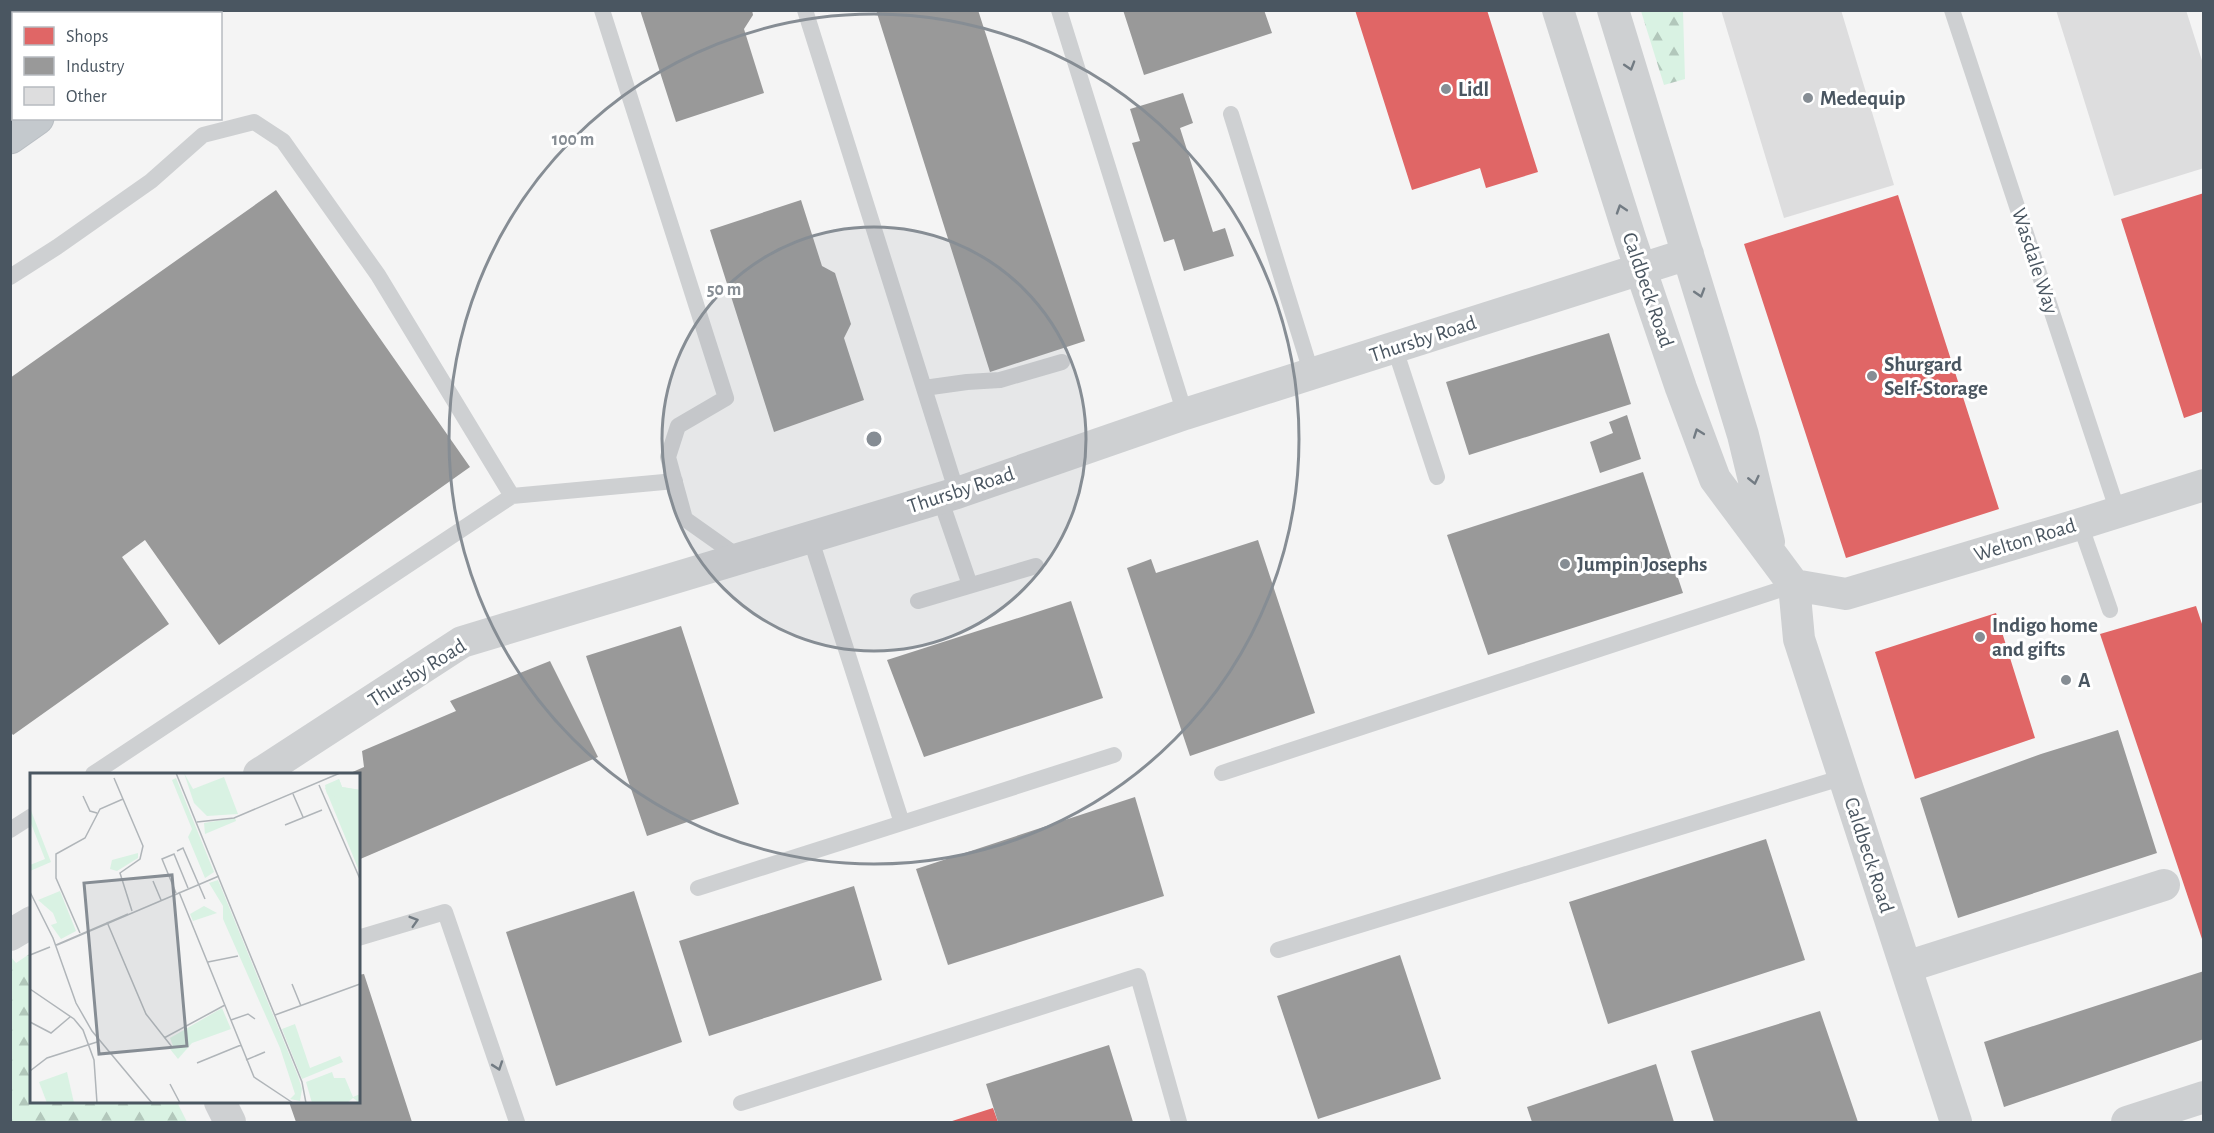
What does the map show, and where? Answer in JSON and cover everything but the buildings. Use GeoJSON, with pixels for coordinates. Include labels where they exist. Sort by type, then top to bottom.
{"type":"FeatureCollection","features":[{"type":"Feature","properties":{"kind":"highway"},"geometry":{"type":"LineString","coordinates":[[10,137],[34,120]]}},
{"type":"Feature","properties":{"kind":"street","name":"Caldbeck Road"},"geometry":{"type":"LineString","coordinates":[[1557,10],[1641,269],[1715,479],[1794,585],[1799,639],[1956,1122]]}},
{"type":"Feature","properties":{"kind":"street"},"geometry":{"type":"LineString","coordinates":[[1578,73],[1585,26],[1580,10]]}},
{"type":"Feature","properties":{"kind":"street","name":"Caldbeck Road"},"geometry":{"type":"LineString","coordinates":[[1613,10],[1743,435],[1772,554]]}},
{"type":"Feature","properties":{"kind":"street","name":"Thursby Road"},"geometry":{"type":"LineString","coordinates":[[261,773],[462,642],[948,495],[1185,414],[1688,254]]}},
{"type":"Feature","properties":{"kind":"street","name":"Welton Road"},"geometry":{"type":"LineString","coordinates":[[1794,585],[1846,594],[2080,524],[2204,484]]}},
{"type":"Feature","properties":{"kind":"street"},"geometry":{"type":"LineString","coordinates":[[1906,967],[2164,885]]}},
{"type":"Feature","properties":{"kind":"street"},"geometry":{"type":"LineString","coordinates":[[10,935],[30,923]]}},
{"type":"Feature","properties":{"kind":"street"},"geometry":{"type":"LineString","coordinates":[[2127,1122],[2204,1097]]}},
{"type":"Feature","properties":{"kind":"street"},"geometry":{"type":"LineString","coordinates":[[221,1103],[230,1122]]}},
{"type":"Feature","properties":{"kind":"lane"},"geometry":{"type":"LineString","coordinates":[[602,10],[726,398],[678,426],[668,457],[685,519],[740,558]]}},
{"type":"Feature","properties":{"kind":"lane"},"geometry":{"type":"LineString","coordinates":[[805,10],[924,388],[970,585]]}},
{"type":"Feature","properties":{"kind":"lane"},"geometry":{"type":"LineString","coordinates":[[1059,10],[1185,414]]}},
{"type":"Feature","properties":{"kind":"lane","name":"Wasdale Way"},"geometry":{"type":"LineString","coordinates":[[1952,10],[2118,512]]}},
{"type":"Feature","properties":{"kind":"lane"},"geometry":{"type":"LineString","coordinates":[[1231,114],[1312,375]]}},
{"type":"Feature","properties":{"kind":"lane"},"geometry":{"type":"LineString","coordinates":[[10,277],[57,248],[151,181],[203,135],[254,122],[282,141],[378,275],[512,496]]}},
{"type":"Feature","properties":{"kind":"lane"},"geometry":{"type":"LineString","coordinates":[[1395,349],[1437,477]]}},
{"type":"Feature","properties":{"kind":"lane"},"geometry":{"type":"LineString","coordinates":[[924,388],[1000,380],[1062,362]]}},
{"type":"Feature","properties":{"kind":"lane"},"geometry":{"type":"LineString","coordinates":[[95,773],[512,496],[675,481]]}},
{"type":"Feature","properties":{"kind":"lane"},"geometry":{"type":"LineString","coordinates":[[2080,524],[2110,610]]}},
{"type":"Feature","properties":{"kind":"lane"},"geometry":{"type":"LineString","coordinates":[[810,537],[902,823]]}},
{"type":"Feature","properties":{"kind":"lane"},"geometry":{"type":"LineString","coordinates":[[918,602],[1036,566]]}},
{"type":"Feature","properties":{"kind":"lane"},"geometry":{"type":"LineString","coordinates":[[1222,773],[1794,585]]}},
{"type":"Feature","properties":{"kind":"lane"},"geometry":{"type":"LineString","coordinates":[[698,888],[1114,755]]}},
{"type":"Feature","properties":{"kind":"lane"},"geometry":{"type":"LineString","coordinates":[[1278,950],[1844,777]]}},
{"type":"Feature","properties":{"kind":"lane"},"geometry":{"type":"LineString","coordinates":[[10,830],[30,817]]}},
{"type":"Feature","properties":{"kind":"lane"},"geometry":{"type":"LineString","coordinates":[[360,937],[445,912],[517,1122]]}},
{"type":"Feature","properties":{"kind":"lane"},"geometry":{"type":"LineString","coordinates":[[741,1103],[1138,976],[1179,1122]]}},
{"type":"Feature","properties":{"kind":"green space"},"geometry":{"type":"Polygon","coordinates":[[[1641,11],[1683,11],[1685,79],[1664,85],[1641,11]]]}},
{"type":"Feature","properties":{"kind":"green space"},"geometry":{"type":"Polygon","coordinates":[[[30,954],[30,1103],[178,1103],[187,1122],[11,1122],[11,957],[16,963],[30,954]]]}},
{"type":"Feature","properties":{"kind":"place","name":"Lidl"},"geometry":{"type":"Point","coordinates":[1446,89]}},
{"type":"Feature","properties":{"kind":"place","name":"Medequip"},"geometry":{"type":"Point","coordinates":[1808,98]}},
{"type":"Feature","properties":{"kind":"place","name":"Shurgard Self-Storage"},"geometry":{"type":"Point","coordinates":[1872,376]}},
{"type":"Feature","properties":{"kind":"place","name":"Jumpin Josephs"},"geometry":{"type":"Point","coordinates":[1565,564]}},
{"type":"Feature","properties":{"kind":"place","name":"Indigo home and gifts"},"geometry":{"type":"Point","coordinates":[1980,637]}},
{"type":"Feature","properties":{"kind":"place","name":"A"},"geometry":{"type":"Point","coordinates":[2066,680]}}]}
